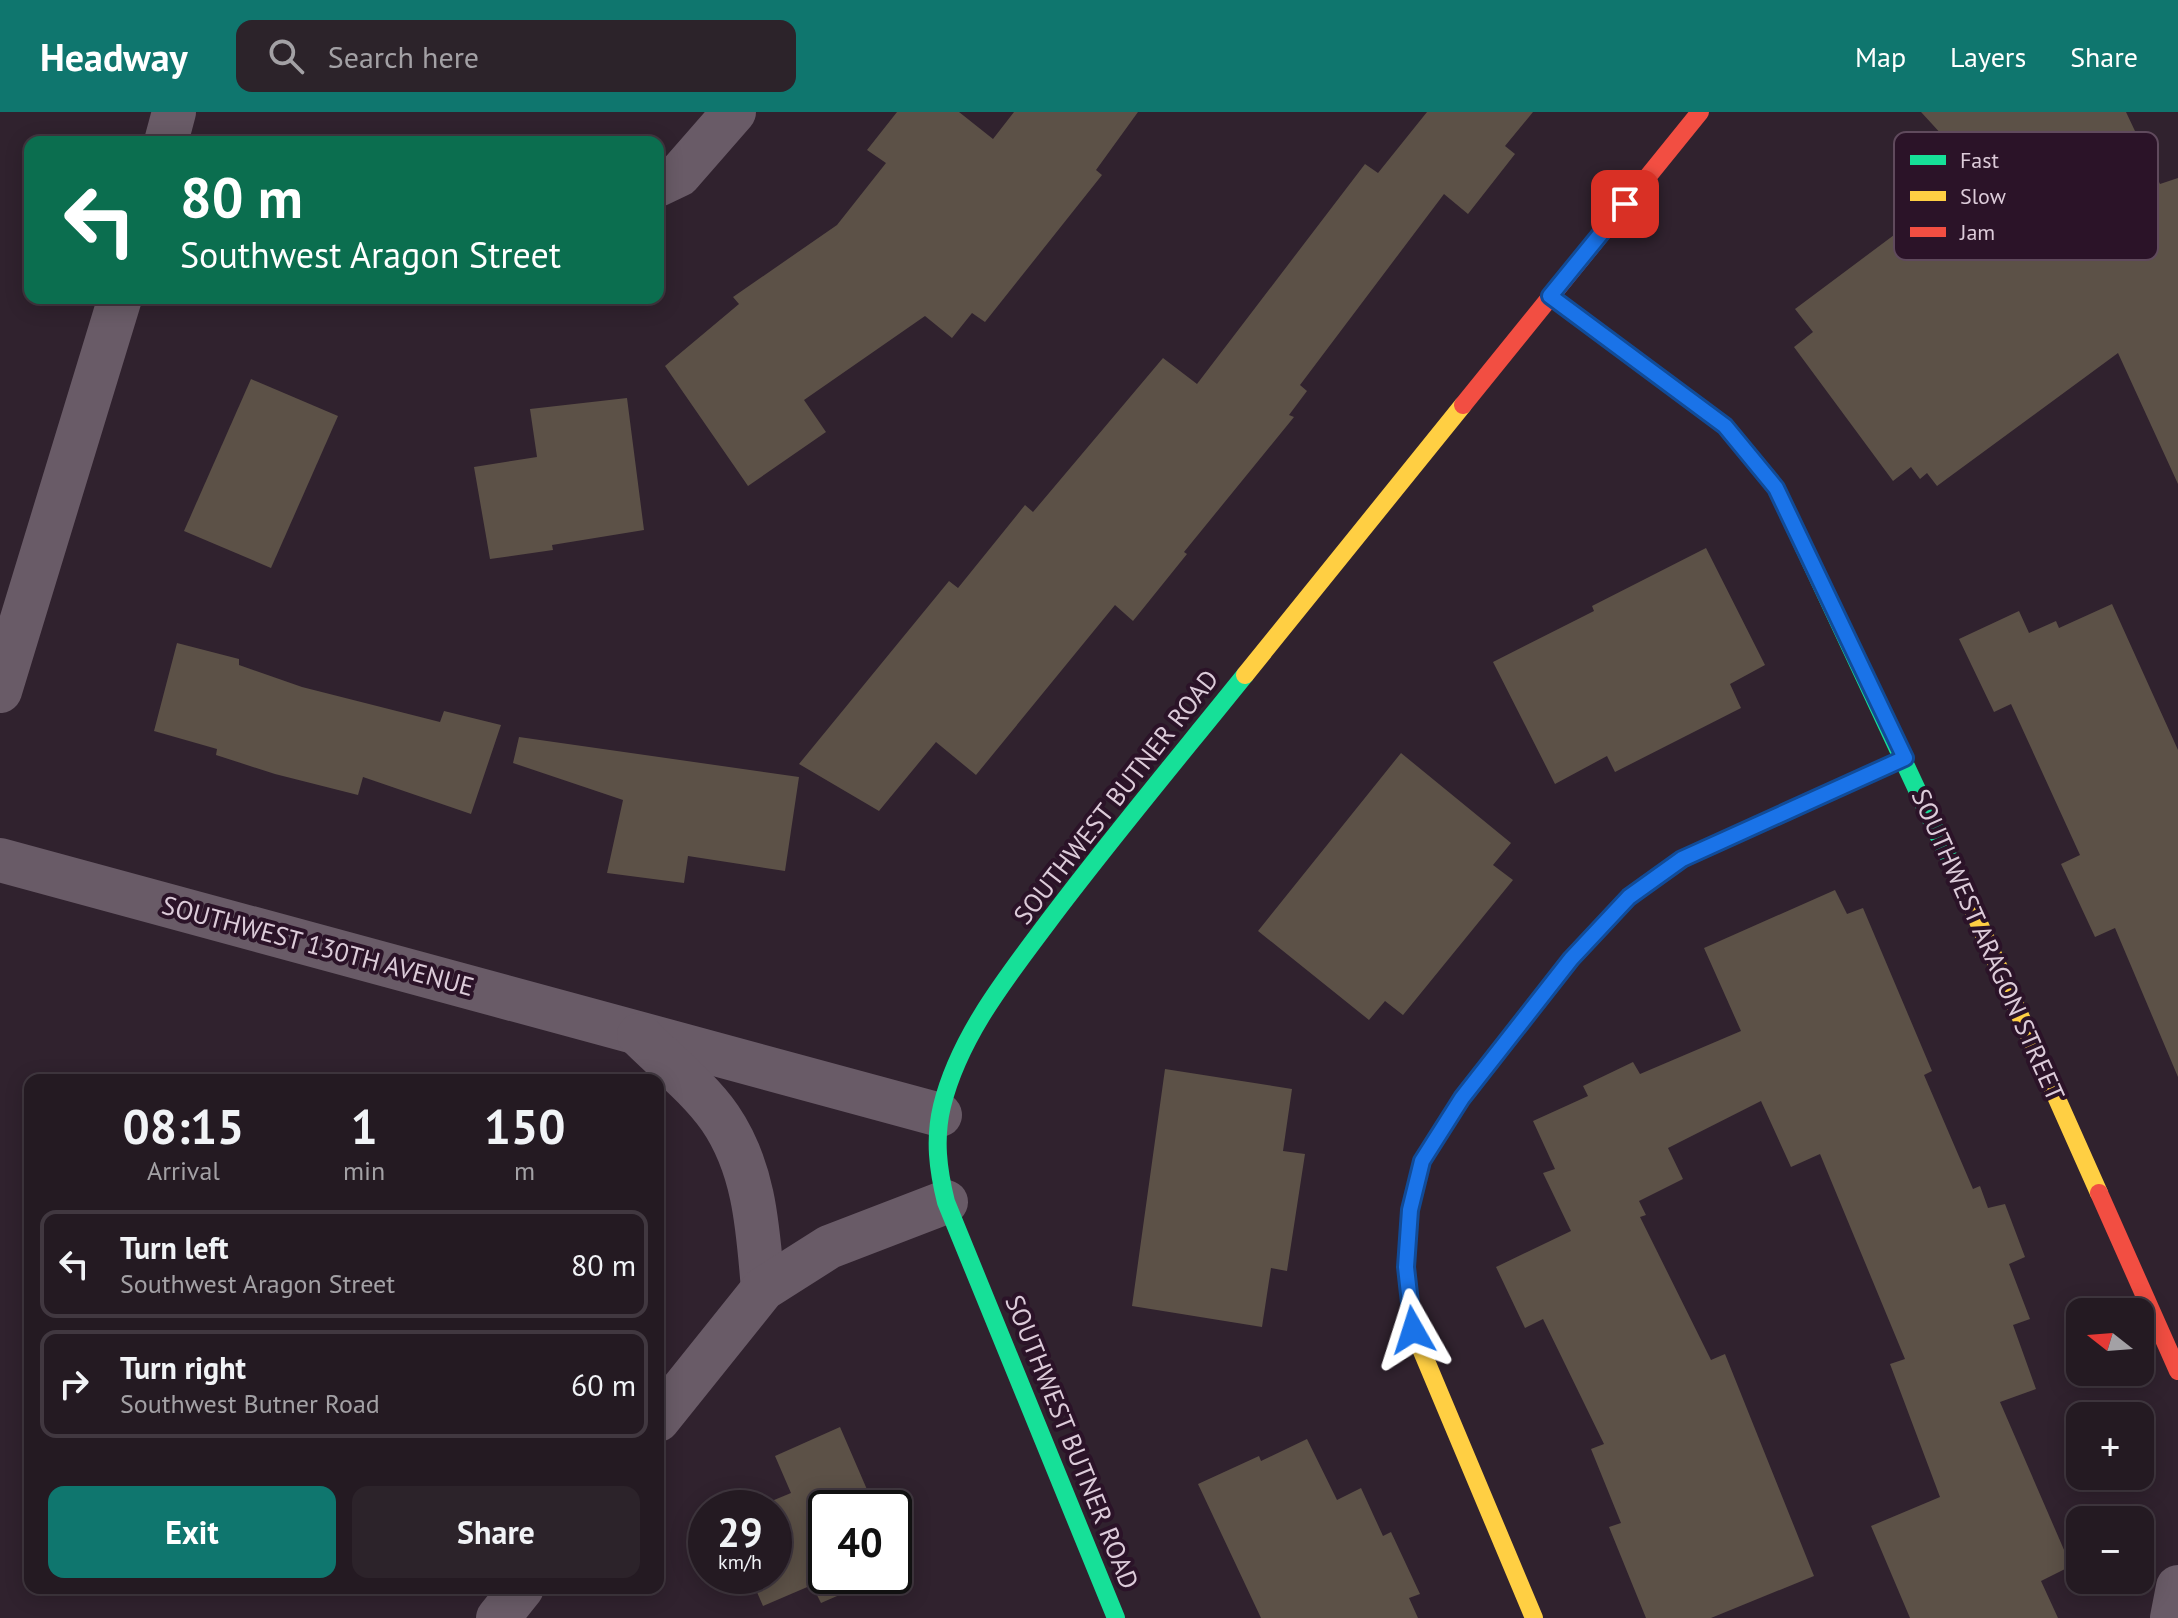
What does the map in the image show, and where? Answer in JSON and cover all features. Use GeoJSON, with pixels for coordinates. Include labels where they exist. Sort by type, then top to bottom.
{"type":"FeatureCollection","features":[{"type":"Feature","properties":{"kind":"street"},"geometry":{"type":"LineString","coordinates":[[168,136],[174,112]]}},
{"type":"Feature","properties":{"kind":"street"},"geometry":{"type":"LineString","coordinates":[[664,182],[679,175],[734,112]]}},
{"type":"Feature","properties":{"kind":"street","name":"SOUTHWEST BUTNER ROAD"},"geometry":{"type":"LineString","coordinates":[[1116,1618],[946,1202],[939,1169],[940,1115],[951,1081],[981,1020],[1075,885],[1700,112]]}},
{"type":"Feature","properties":{"kind":"street","name":"SOUTHWEST ARAGON STREET"},"geometry":{"type":"LineString","coordinates":[[1550,296],[1725,426],[1776,488],[1905,758],[2178,1371]]}},
{"type":"Feature","properties":{"kind":"street"},"geometry":{"type":"LineString","coordinates":[[0,691],[118,304]]}},
{"type":"Feature","properties":{"kind":"street"},"geometry":{"type":"LineString","coordinates":[[1534,1618],[1413,1330],[1406,1267],[1410,1210],[1422,1161],[1462,1098],[1571,959],[1629,897],[1682,859],[1905,758]]}},
{"type":"Feature","properties":{"kind":"street","name":"SOUTHWEST 130TH AVENUE"},"geometry":{"type":"LineString","coordinates":[[0,860],[940,1115]]}},
{"type":"Feature","properties":{"kind":"street"},"geometry":{"type":"LineString","coordinates":[[637,1033],[719,1117],[741,1154],[756,1209],[763,1289]]}},
{"type":"Feature","properties":{"kind":"street"},"geometry":{"type":"LineString","coordinates":[[664,1413],[763,1289],[829,1247],[946,1202]]}},
{"type":"Feature","properties":{"kind":"street"},"geometry":{"type":"LineString","coordinates":[[2172,1618],[2178,1587]]}},
{"type":"Feature","properties":{"kind":"street"},"geometry":{"type":"LineString","coordinates":[[498,1618],[517,1594]]}},
{"type":"Feature","properties":{"kind":"building"},"geometry":{"type":"Polygon","coordinates":[[[897,112],[959,112],[993,139],[1014,112],[1138,112],[1096,170],[1102,175],[985,322],[972,313],[952,338],[925,316],[804,400],[826,432],[748,486],[665,366],[739,304],[733,297],[837,225],[886,163],[867,150],[897,112]]]}},
{"type":"Feature","properties":{"kind":"building"},"geometry":{"type":"Polygon","coordinates":[[[1427,112],[1533,112],[1505,146],[1515,154],[1468,214],[1444,194],[1300,385],[1307,391],[1289,415],[1294,417],[1184,552],[1187,554],[1133,621],[1115,605],[976,775],[936,742],[879,811],[799,764],[949,581],[958,588],[1025,505],[1033,512],[1163,358],[1197,384],[1365,164],[1378,173],[1427,112]]]}},
{"type":"Feature","properties":{"kind":"building"},"geometry":{"type":"Polygon","coordinates":[[[1921,112],[2126,112],[2135,132],[1939,132],[1921,112]]]}},
{"type":"Feature","properties":{"kind":"building"},"geometry":{"type":"Polygon","coordinates":[[[2178,178],[2178,484],[2118,353],[1937,486],[1927,473],[1920,479],[1911,467],[1893,481],[1794,347],[1813,332],[1795,309],[1894,235],[1894,260],[2158,260],[2158,180],[2160,184],[2178,178]]]}},
{"type":"Feature","properties":{"kind":"building"},"geometry":{"type":"Polygon","coordinates":[[[251,379],[338,416],[271,568],[184,531],[251,379]]]}},
{"type":"Feature","properties":{"kind":"building"},"geometry":{"type":"Polygon","coordinates":[[[627,398],[644,530],[552,545],[553,550],[490,559],[474,467],[537,457],[530,409],[627,398]]]}},
{"type":"Feature","properties":{"kind":"building"},"geometry":{"type":"Polygon","coordinates":[[[1706,548],[1765,665],[1730,684],[1741,708],[1615,772],[1607,756],[1555,784],[1493,662],[1594,611],[1592,606],[1706,548]]]}},
{"type":"Feature","properties":{"kind":"building"},"geometry":{"type":"Polygon","coordinates":[[[2112,604],[2178,750],[2178,1077],[2115,928],[2095,937],[2061,864],[2080,855],[2011,704],[1994,712],[1959,639],[2019,611],[2029,633],[2056,621],[2059,628],[2112,604]]]}},
{"type":"Feature","properties":{"kind":"building"},"geometry":{"type":"Polygon","coordinates":[[[177,643],[239,659],[239,665],[302,687],[440,722],[444,711],[501,725],[471,814],[363,777],[358,795],[275,774],[216,755],[217,749],[154,731],[177,643]]]}},
{"type":"Feature","properties":{"kind":"building"},"geometry":{"type":"Polygon","coordinates":[[[519,737],[799,777],[785,871],[688,856],[684,883],[607,873],[623,800],[513,763],[519,737]]]}},
{"type":"Feature","properties":{"kind":"building"},"geometry":{"type":"Polygon","coordinates":[[[1401,753],[1511,843],[1493,865],[1513,880],[1403,1015],[1385,1001],[1369,1020],[1258,931],[1401,753]]]}},
{"type":"Feature","properties":{"kind":"building"},"geometry":{"type":"Polygon","coordinates":[[[1835,890],[1847,914],[1863,908],[1932,1071],[1924,1075],[1973,1189],[1980,1186],[1988,1208],[2005,1204],[2025,1257],[2009,1264],[2030,1319],[2013,1325],[2036,1389],[2000,1402],[2066,1554],[2066,1568],[2041,1581],[2058,1618],[1910,1618],[1871,1526],[1940,1497],[1890,1364],[1905,1359],[1820,1154],[1791,1167],[1761,1101],[1668,1148],[1683,1179],[1639,1201],[1646,1215],[1640,1217],[1711,1360],[1725,1354],[1814,1576],[1711,1618],[1646,1618],[1609,1527],[1621,1523],[1591,1449],[1604,1444],[1543,1319],[1525,1328],[1496,1267],[1571,1231],[1543,1173],[1555,1169],[1533,1121],[1588,1096],[1583,1086],[1633,1062],[1640,1074],[1741,1031],[1704,948],[1835,890]]]}},
{"type":"Feature","properties":{"kind":"building"},"geometry":{"type":"Polygon","coordinates":[[[1165,1069],[1292,1089],[1283,1151],[1305,1154],[1287,1271],[1271,1268],[1262,1327],[1132,1306],[1165,1069]]]}},
{"type":"Feature","properties":{"kind":"building"},"geometry":{"type":"Polygon","coordinates":[[[840,1427],[867,1490],[808,1490],[808,1587],[792,1594],[792,1490],[775,1456],[840,1427]]]}},
{"type":"Feature","properties":{"kind":"building"},"geometry":{"type":"Polygon","coordinates":[[[1307,1439],[1337,1500],[1361,1488],[1383,1536],[1391,1532],[1420,1594],[1409,1598],[1418,1618],[1261,1618],[1198,1484],[1259,1456],[1261,1461],[1307,1439]]]}},
{"type":"Feature","properties":{"kind":"building"},"geometry":{"type":"Polygon","coordinates":[[[758,1594],[791,1594],[763,1606],[758,1594]]]}},
{"type":"Feature","properties":{"kind":"building"},"geometry":{"type":"Polygon","coordinates":[[[816,1594],[842,1594],[821,1603],[816,1594]]]}},
{"type":"Feature","properties":{"kind":"traffic: fast"},"geometry":{"type":"LineString","coordinates":[[1550,296],[1725,426],[1776,488],[1969,901]]}},
{"type":"Feature","properties":{"kind":"traffic: fast"},"geometry":{"type":"LineString","coordinates":[[1116,1618],[946,1202],[938,1154],[938,1130],[942,1106],[960,1056],[1000,987],[1096,860],[1245,675]]}},
{"type":"Feature","properties":{"kind":"traffic: fast"},"geometry":{"type":"LineString","coordinates":[[1406,1269],[1410,1210],[1422,1161],[1462,1098],[1571,959],[1629,897],[1682,859],[1905,758]]}},
{"type":"Feature","properties":{"kind":"traffic: slow"},"geometry":{"type":"LineString","coordinates":[[1245,675],[1463,405]]}},
{"type":"Feature","properties":{"kind":"traffic: slow"},"geometry":{"type":"LineString","coordinates":[[1969,901],[2099,1193]]}},
{"type":"Feature","properties":{"kind":"traffic: slow"},"geometry":{"type":"LineString","coordinates":[[1406,1269],[1413,1330],[1534,1618]]}},
{"type":"Feature","properties":{"kind":"traffic: jam"},"geometry":{"type":"LineString","coordinates":[[1463,405],[1700,112]]}},
{"type":"Feature","properties":{"kind":"traffic: jam"},"geometry":{"type":"LineString","coordinates":[[2099,1193],[2178,1371]]}},
{"type":"Feature","properties":{"kind":"route"},"geometry":{"type":"LineString","coordinates":[[1413,1330],[1406,1267],[1410,1210],[1422,1161],[1462,1098],[1571,959],[1629,897],[1682,859],[1905,758],[1776,488],[1725,426],[1550,296],[1625,204]]}}]}
